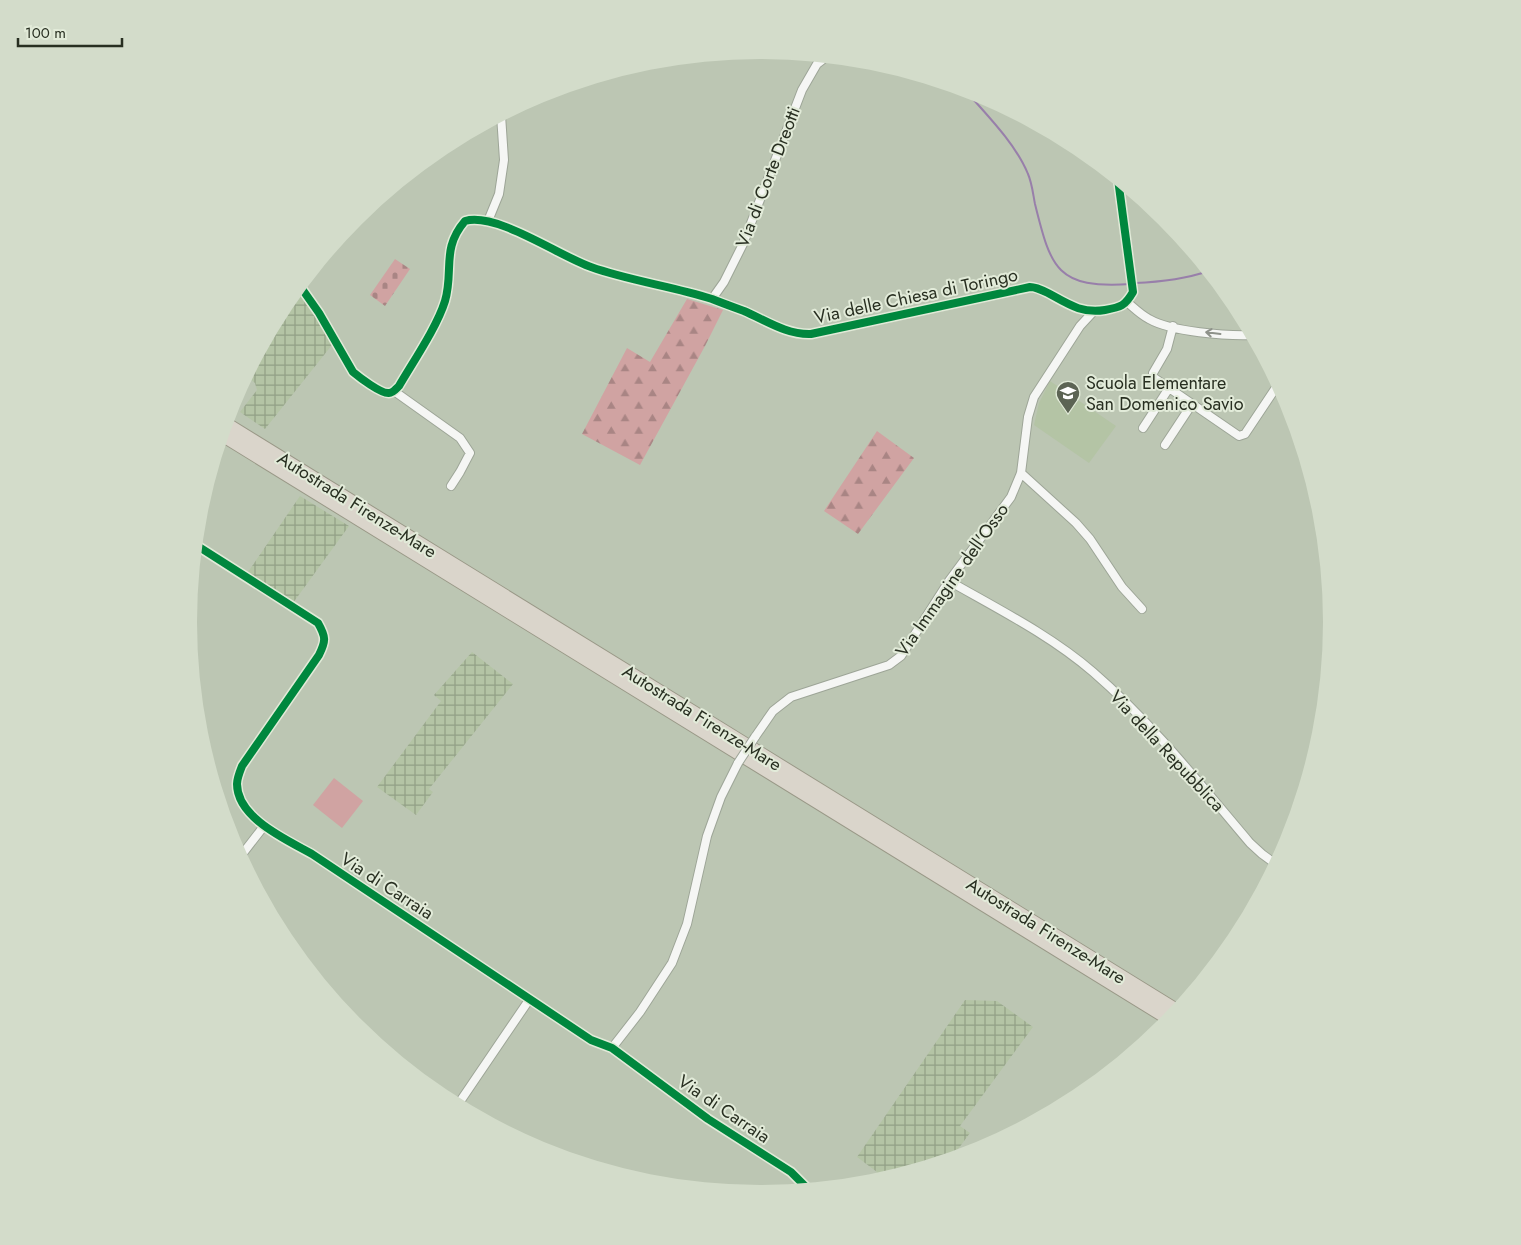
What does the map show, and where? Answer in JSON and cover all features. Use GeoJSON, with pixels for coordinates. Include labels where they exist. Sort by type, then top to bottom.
{"type":"FeatureCollection","features":[{"type":"Feature","properties":{"kind":"highway","name":"Autostrada Firenze-Mare"},"geometry":{"type":"LineString","coordinates":[[232,428],[1171,1008]]}},
{"type":"Feature","properties":{"kind":"highway","name":"Autostrada Firenze-Mare"},"geometry":{"type":"LineString","coordinates":[[228,438],[1164,1015]]}},
{"type":"Feature","properties":{"kind":"street","name":"Via di Corte Dreotti"},"geometry":{"type":"LineString","coordinates":[[712,299],[724,282],[742,244],[802,90],[819,62]]}},
{"type":"Feature","properties":{"kind":"street"},"geometry":{"type":"LineString","coordinates":[[488,221],[498,194],[504,160],[501,122]]}},
{"type":"Feature","properties":{"kind":"street"},"geometry":{"type":"LineString","coordinates":[[1119,188],[1132,274],[1133,292],[1127,302],[1148,319],[1173,326],[1192,331],[1245,335]]}},
{"type":"Feature","properties":{"kind":"street","name":"Via delle Chiesa di Toringo"},"geometry":{"type":"LineString","coordinates":[[394,391],[399,386],[440,313],[448,288],[450,248],[455,234],[465,220],[472,219],[488,221],[590,267],[712,299],[742,310],[782,329],[802,334],[818,333],[1030,287],[1039,288],[1082,310],[1093,312],[1118,308],[1127,302]]}},
{"type":"Feature","properties":{"kind":"street"},"geometry":{"type":"LineString","coordinates":[[304,292],[319,313],[353,372],[359,378],[384,393],[389,394],[394,391],[460,438],[466,445],[470,453],[451,486]]}},
{"type":"Feature","properties":{"kind":"street","name":"Via Immagine dell'Osso"},"geometry":{"type":"LineString","coordinates":[[612,1048],[640,1012],[672,963],[687,924],[708,836],[721,797],[738,763],[773,711],[791,697],[889,665],[901,656],[949,581],[1011,497],[1021,473],[1028,417],[1034,397],[1080,326],[1093,312]]}},
{"type":"Feature","properties":{"kind":"street"},"geometry":{"type":"LineString","coordinates":[[1173,326],[1167,349],[1153,372],[1153,377],[1238,436],[1245,434],[1273,390]]}},
{"type":"Feature","properties":{"kind":"street"},"geometry":{"type":"LineString","coordinates":[[1143,428],[1169,388]]}},
{"type":"Feature","properties":{"kind":"street"},"geometry":{"type":"LineString","coordinates":[[1165,445],[1192,404]]}},
{"type":"Feature","properties":{"kind":"street"},"geometry":{"type":"LineString","coordinates":[[1021,473],[1076,523],[1103,557],[1122,587],[1142,609]]}},
{"type":"Feature","properties":{"kind":"street","name":"Via di Carraia"},"geometry":{"type":"LineString","coordinates":[[202,549],[318,623],[324,632],[325,643],[319,655],[242,766],[236,783],[239,798],[251,815],[264,826],[320,860],[529,1000],[591,1040],[612,1048],[708,1118],[791,1172],[803,1184]]}},
{"type":"Feature","properties":{"kind":"street","name":"Via della Repubblica"},"geometry":{"type":"LineString","coordinates":[[949,581],[1065,650],[1093,672],[1155,732],[1250,842],[1271,861]]}},
{"type":"Feature","properties":{"kind":"street"},"geometry":{"type":"LineString","coordinates":[[245,850],[264,826]]}},
{"type":"Feature","properties":{"kind":"street"},"geometry":{"type":"LineString","coordinates":[[461,1100],[529,1000]]}},
{"type":"Feature","properties":{"kind":"shaded area"},"geometry":{"type":"Polygon","coordinates":[[[302,295],[314,312],[332,345],[265,429],[240,412],[257,390],[255,383],[252,380],[272,341],[302,295]]]}},
{"type":"Feature","properties":{"kind":"shaded area","name":"Scuola Elementare San Domenico Savio"},"geometry":{"type":"Polygon","coordinates":[[[1050,381],[1116,426],[1089,463],[1034,425],[1039,403],[1050,381]]]}},
{"type":"Feature","properties":{"kind":"shaded area"},"geometry":{"type":"Polygon","coordinates":[[[300,496],[349,526],[293,603],[248,572],[300,496]]]}},
{"type":"Feature","properties":{"kind":"shaded area"},"geometry":{"type":"Polygon","coordinates":[[[472,652],[513,684],[429,789],[433,792],[416,815],[377,787],[441,701],[434,695],[472,652]]]}},
{"type":"Feature","properties":{"kind":"shaded area"},"geometry":{"type":"Polygon","coordinates":[[[965,1000],[997,1001],[1033,1027],[960,1126],[970,1133],[957,1150],[906,1167],[876,1174],[877,1172],[857,1157],[965,1000]]]}},
{"type":"Feature","properties":{"kind":"green space"},"geometry":{"type":"Polygon","coordinates":[[[395,259],[410,269],[385,306],[370,295],[395,259]]]}},
{"type":"Feature","properties":{"kind":"green space"},"geometry":{"type":"Polygon","coordinates":[[[687,299],[723,310],[640,465],[582,434],[627,348],[650,362],[687,299]]]}},
{"type":"Feature","properties":{"kind":"green space"},"geometry":{"type":"Polygon","coordinates":[[[877,431],[914,458],[858,534],[824,511],[877,431]]]}},
{"type":"Feature","properties":{"kind":"green space"},"geometry":{"type":"Polygon","coordinates":[[[334,778],[363,801],[342,828],[313,805],[334,778]]]}},
{"type":"Feature","properties":{"kind":"waterway"},"geometry":{"type":"LineString","coordinates":[[975,102],[999,129],[1023,163],[1030,181],[1046,245],[1061,270],[1072,278],[1087,283],[1106,285],[1131,284]]}},
{"type":"Feature","properties":{"kind":"waterway"},"geometry":{"type":"LineString","coordinates":[[1135,283],[1173,280],[1203,273]]}},
{"type":"Feature","properties":{"kind":"cycle path"},"geometry":{"type":"LineString","coordinates":[[304,292],[319,313],[353,372],[385,393],[393,392],[399,386],[431,333],[445,301],[449,279],[450,250],[458,231],[465,221],[478,220],[494,223],[528,236],[591,267],[712,299],[785,330],[802,334],[811,334],[1030,287],[1041,290],[1082,309],[1089,311],[1105,310],[1122,305],[1133,292],[1119,188]]}},
{"type":"Feature","properties":{"kind":"cycle path"},"geometry":{"type":"LineString","coordinates":[[202,549],[318,623],[324,636],[323,646],[319,655],[241,768],[237,782],[239,796],[245,807],[254,817],[277,835],[312,854],[591,1040],[612,1048],[708,1119],[791,1172],[803,1184]]}},
{"type":"Feature","properties":{"kind":"place","name":"Scuola Elementare San Domenico Savio"},"geometry":{"type":"Point","coordinates":[1068,414]}}]}
